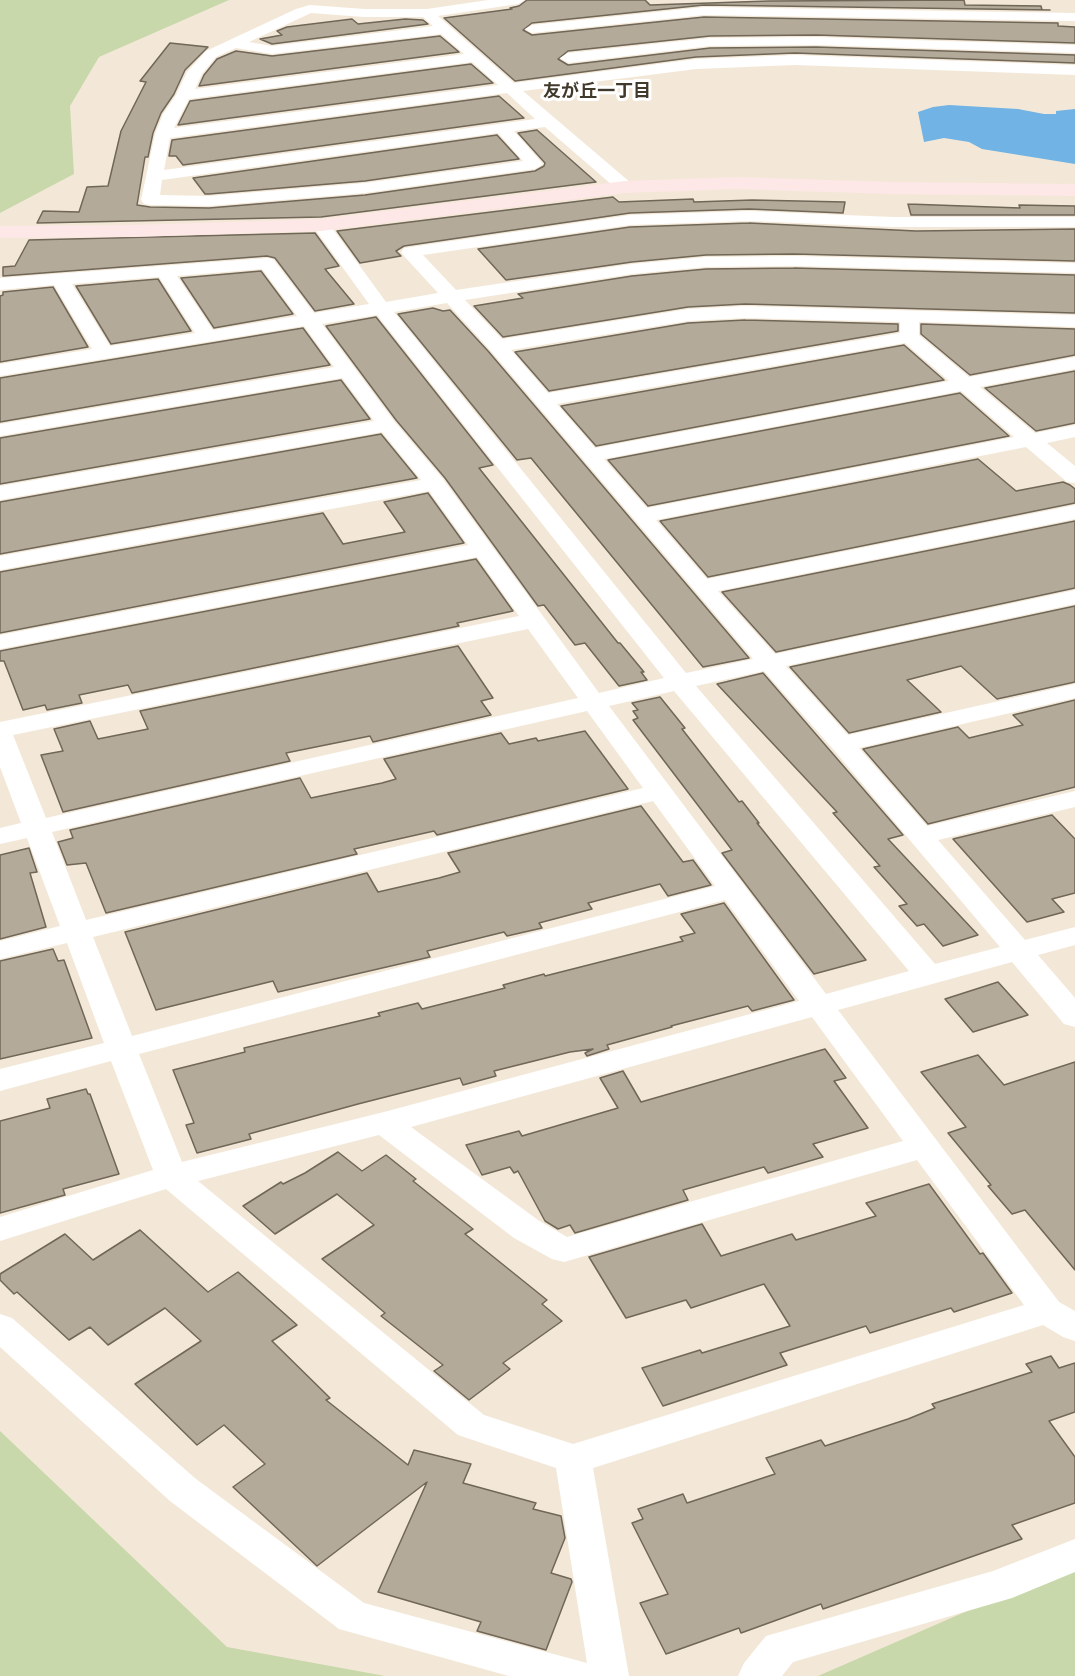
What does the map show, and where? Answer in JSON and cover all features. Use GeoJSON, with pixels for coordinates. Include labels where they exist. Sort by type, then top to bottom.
{"type":"FeatureCollection","features":[{"type":"Feature","properties":{"kind":"street"},"geometry":{"type":"LineString","coordinates":[[502,128],[535,164],[365,188],[209,201],[150,200],[164,134],[171,114],[184,95],[195,72],[211,54],[310,9],[374,14],[427,13],[518,0]]}},
{"type":"Feature","properties":{"kind":"street"},"geometry":{"type":"LineString","coordinates":[[1029,0],[1075,13]]}},
{"type":"Feature","properties":{"kind":"street"},"geometry":{"type":"LineString","coordinates":[[500,2],[591,77]]}},
{"type":"Feature","properties":{"kind":"street"},"geometry":{"type":"LineString","coordinates":[[524,22],[811,6],[1075,18]]}},
{"type":"Feature","properties":{"kind":"street"},"geometry":{"type":"LineString","coordinates":[[811,6],[816,41]]}},
{"type":"Feature","properties":{"kind":"street"},"geometry":{"type":"LineString","coordinates":[[427,13],[625,188]]}},
{"type":"Feature","properties":{"kind":"street"},"geometry":{"type":"LineString","coordinates":[[232,44],[272,51],[445,29]]}},
{"type":"Feature","properties":{"kind":"street"},"geometry":{"type":"LineString","coordinates":[[559,51],[710,42],[816,41],[1075,49]]}},
{"type":"Feature","properties":{"kind":"street"},"geometry":{"type":"LineString","coordinates":[[184,95],[476,57]]}},
{"type":"Feature","properties":{"kind":"street"},"geometry":{"type":"LineString","coordinates":[[164,134],[696,64],[754,60],[1075,70]]}},
{"type":"Feature","properties":{"kind":"street"},"geometry":{"type":"LineString","coordinates":[[155,176],[548,122]]}},
{"type":"Feature","properties":{"kind":"street"},"geometry":{"type":"LineString","coordinates":[[0,232],[135,231],[321,225],[625,188],[736,183],[890,188],[1075,190]]}},
{"type":"Feature","properties":{"kind":"street"},"geometry":{"type":"LineString","coordinates":[[1075,222],[893,222],[749,216],[630,220],[410,252],[497,346],[702,587],[842,744],[1075,1017]]}},
{"type":"Feature","properties":{"kind":"street"},"geometry":{"type":"LineString","coordinates":[[893,222],[898,265]]}},
{"type":"Feature","properties":{"kind":"street"},"geometry":{"type":"LineString","coordinates":[[321,225],[382,309],[680,682],[928,975]]}},
{"type":"Feature","properties":{"kind":"street"},"geometry":{"type":"LineString","coordinates":[[0,370],[632,269],[706,262],[794,261],[1075,268]]}},
{"type":"Feature","properties":{"kind":"street"},"geometry":{"type":"LineString","coordinates":[[0,284],[267,263],[536,620],[593,702],[732,890],[926,1146],[1061,1319],[573,1459],[471,1425],[171,1176],[0,732],[536,620]]}},
{"type":"Feature","properties":{"kind":"street"},"geometry":{"type":"LineString","coordinates":[[165,272],[208,338]]}},
{"type":"Feature","properties":{"kind":"street"},"geometry":{"type":"LineString","coordinates":[[60,279],[105,354]]}},
{"type":"Feature","properties":{"kind":"street"},"geometry":{"type":"LineString","coordinates":[[497,346],[688,315],[745,312],[910,327],[1075,321]]}},
{"type":"Feature","properties":{"kind":"street"},"geometry":{"type":"LineString","coordinates":[[910,327],[965,385],[1075,477]]}},
{"type":"Feature","properties":{"kind":"street"},"geometry":{"type":"LineString","coordinates":[[543,400],[910,327]]}},
{"type":"Feature","properties":{"kind":"street"},"geometry":{"type":"LineString","coordinates":[[591,455],[1075,363]]}},
{"type":"Feature","properties":{"kind":"street"},"geometry":{"type":"LineString","coordinates":[[0,430],[347,371]]}},
{"type":"Feature","properties":{"kind":"street"},"geometry":{"type":"LineString","coordinates":[[0,493],[387,425]]}},
{"type":"Feature","properties":{"kind":"street"},"geometry":{"type":"LineString","coordinates":[[641,516],[1075,431]]}},
{"type":"Feature","properties":{"kind":"street"},"geometry":{"type":"LineString","coordinates":[[0,563],[435,484]]}},
{"type":"Feature","properties":{"kind":"street"},"geometry":{"type":"LineString","coordinates":[[702,587],[1075,512]]}},
{"type":"Feature","properties":{"kind":"street"},"geometry":{"type":"LineString","coordinates":[[0,642],[483,549]]}},
{"type":"Feature","properties":{"kind":"street"},"geometry":{"type":"LineString","coordinates":[[0,836],[680,682],[1075,597]]}},
{"type":"Feature","properties":{"kind":"street"},"geometry":{"type":"LineString","coordinates":[[842,744],[1075,691]]}},
{"type":"Feature","properties":{"kind":"street"},"geometry":{"type":"LineString","coordinates":[[0,950],[659,792]]}},
{"type":"Feature","properties":{"kind":"street"},"geometry":{"type":"LineString","coordinates":[[920,836],[1075,799]]}},
{"type":"Feature","properties":{"kind":"street"},"geometry":{"type":"LineString","coordinates":[[0,1080],[732,890]]}},
{"type":"Feature","properties":{"kind":"street"},"geometry":{"type":"LineString","coordinates":[[0,1228],[171,1176],[384,1124],[1075,936]]}},
{"type":"Feature","properties":{"kind":"street"},"geometry":{"type":"LineString","coordinates":[[384,1124],[526,1229],[564,1250],[926,1146]]}},
{"type":"Feature","properties":{"kind":"street"},"geometry":{"type":"LineString","coordinates":[[0,1327],[183,1490],[353,1617],[574,1676]]}},
{"type":"Feature","properties":{"kind":"street"},"geometry":{"type":"LineString","coordinates":[[573,1459],[609,1676]]}},
{"type":"Feature","properties":{"kind":"street"},"geometry":{"type":"LineString","coordinates":[[758,1676],[780,1648],[998,1586],[1075,1554]]}},
{"type":"Feature","properties":{"kind":"green space"},"geometry":{"type":"Polygon","coordinates":[[[0,0],[229,0],[99,57],[70,106],[74,174],[0,213],[0,0]]]}},
{"type":"Feature","properties":{"kind":"green space"},"geometry":{"type":"Polygon","coordinates":[[[0,1431],[227,1647],[385,1676],[0,1676],[0,1431]]]}},
{"type":"Feature","properties":{"kind":"green space"},"geometry":{"type":"Polygon","coordinates":[[[1075,1564],[1075,1676],[818,1676],[1075,1564]]]}},
{"type":"Feature","properties":{"kind":"water"},"geometry":{"type":"Polygon","coordinates":[[[949,105],[1018,109],[1044,114],[1056,114],[1056,111],[1075,109],[1075,164],[982,149],[969,142],[944,138],[924,142],[918,112],[949,105]]]}},
{"type":"Feature","properties":{"kind":"building"},"geometry":{"type":"Polygon","coordinates":[[[527,0],[645,0],[650,5],[769,1],[964,0],[965,5],[1041,6],[1042,10],[704,5],[532,23],[523,30],[532,35],[704,17],[1058,23],[1058,26],[1075,27],[1075,43],[816,35],[710,36],[568,51],[558,59],[568,65],[710,48],[816,47],[1075,55],[1075,63],[795,53],[696,57],[515,81],[444,18],[512,9],[510,8],[519,6],[527,0]]]}},
{"type":"Feature","properties":{"kind":"building"},"geometry":{"type":"Polygon","coordinates":[[[352,19],[358,24],[405,19],[423,20],[428,24],[272,44],[260,39],[282,35],[277,31],[287,27],[352,19]]]}},
{"type":"Feature","properties":{"kind":"building"},"geometry":{"type":"Polygon","coordinates":[[[440,36],[459,52],[199,86],[204,75],[217,59],[236,51],[272,56],[440,36]]]}},
{"type":"Feature","properties":{"kind":"building"},"geometry":{"type":"Polygon","coordinates":[[[170,43],[208,47],[185,70],[174,94],[161,113],[153,133],[148,157],[145,157],[137,205],[209,208],[365,195],[535,171],[545,163],[518,133],[537,130],[596,182],[321,217],[37,223],[43,211],[79,212],[87,187],[108,186],[121,131],[146,82],[140,81],[170,43]]]}},
{"type":"Feature","properties":{"kind":"building"},"geometry":{"type":"Polygon","coordinates":[[[471,64],[493,83],[178,125],[190,101],[471,64]]]}},
{"type":"Feature","properties":{"kind":"building"},"geometry":{"type":"Polygon","coordinates":[[[499,96],[524,118],[183,165],[176,156],[169,156],[172,140],[499,96]]]}},
{"type":"Feature","properties":{"kind":"building"},"geometry":{"type":"Polygon","coordinates":[[[497,135],[519,159],[365,181],[209,194],[205,194],[193,178],[497,135]]]}},
{"type":"Feature","properties":{"kind":"building"},"geometry":{"type":"Polygon","coordinates":[[[613,197],[619,202],[693,199],[694,202],[752,200],[845,202],[843,213],[749,209],[630,213],[404,246],[396,251],[401,256],[360,263],[337,231],[613,197]]]}},
{"type":"Feature","properties":{"kind":"building"},"geometry":{"type":"Polygon","coordinates":[[[908,204],[1020,208],[1019,205],[1075,206],[1075,215],[911,215],[908,204]]]}},
{"type":"Feature","properties":{"kind":"building"},"geometry":{"type":"Polygon","coordinates":[[[749,223],[916,231],[1075,229],[1075,261],[794,254],[706,255],[632,262],[506,280],[478,249],[630,227],[749,223]]]}},
{"type":"Feature","properties":{"kind":"building"},"geometry":{"type":"Polygon","coordinates":[[[315,233],[339,266],[325,269],[354,304],[315,311],[275,258],[267,256],[3,276],[3,267],[15,266],[29,240],[315,233]]]}},
{"type":"Feature","properties":{"kind":"building"},"geometry":{"type":"Polygon","coordinates":[[[794,268],[1075,275],[1075,313],[745,304],[688,307],[503,337],[474,306],[523,298],[518,294],[632,276],[706,269],[794,268]]]}},
{"type":"Feature","properties":{"kind":"building"},"geometry":{"type":"Polygon","coordinates":[[[261,271],[293,314],[214,328],[181,278],[261,271]]]}},
{"type":"Feature","properties":{"kind":"building"},"geometry":{"type":"Polygon","coordinates":[[[158,279],[191,331],[111,344],[76,286],[158,279]]]}},
{"type":"Feature","properties":{"kind":"building"},"geometry":{"type":"Polygon","coordinates":[[[53,287],[88,347],[0,362],[0,296],[3,292],[53,287]]]}},
{"type":"Feature","properties":{"kind":"building"},"geometry":{"type":"Polygon","coordinates":[[[433,308],[443,311],[450,310],[488,351],[749,658],[703,667],[531,458],[517,460],[398,314],[433,308]]]}},
{"type":"Feature","properties":{"kind":"building"},"geometry":{"type":"Polygon","coordinates":[[[376,317],[493,465],[479,468],[618,643],[644,672],[641,672],[647,680],[619,686],[585,643],[575,645],[544,605],[538,606],[445,478],[396,420],[326,326],[376,317]]]}},
{"type":"Feature","properties":{"kind":"building"},"geometry":{"type":"Polygon","coordinates":[[[745,320],[898,324],[898,331],[549,391],[515,352],[688,323],[745,320]]]}},
{"type":"Feature","properties":{"kind":"building"},"geometry":{"type":"Polygon","coordinates":[[[921,324],[1075,329],[1075,355],[970,375],[921,334],[921,324]]]}},
{"type":"Feature","properties":{"kind":"building"},"geometry":{"type":"Polygon","coordinates":[[[303,328],[330,365],[0,422],[0,378],[303,328]]]}},
{"type":"Feature","properties":{"kind":"building"},"geometry":{"type":"Polygon","coordinates":[[[904,345],[944,380],[596,446],[561,406],[904,345]]]}},
{"type":"Feature","properties":{"kind":"building"},"geometry":{"type":"Polygon","coordinates":[[[1075,371],[1075,423],[1036,431],[985,388],[1075,371]]]}},
{"type":"Feature","properties":{"kind":"building"},"geometry":{"type":"Polygon","coordinates":[[[341,380],[370,419],[0,484],[0,438],[341,380]]]}},
{"type":"Feature","properties":{"kind":"building"},"geometry":{"type":"Polygon","coordinates":[[[960,393],[1009,436],[648,506],[608,460],[960,393]]]}},
{"type":"Feature","properties":{"kind":"building"},"geometry":{"type":"Polygon","coordinates":[[[381,434],[417,478],[0,554],[0,502],[381,434]]]}},
{"type":"Feature","properties":{"kind":"building"},"geometry":{"type":"Polygon","coordinates":[[[978,459],[1016,491],[1063,482],[1070,485],[1075,489],[1075,503],[708,577],[660,521],[978,459]]]}},
{"type":"Feature","properties":{"kind":"building"},"geometry":{"type":"Polygon","coordinates":[[[428,493],[464,543],[0,633],[0,572],[323,513],[343,544],[405,532],[384,502],[428,493]]]}},
{"type":"Feature","properties":{"kind":"building"},"geometry":{"type":"Polygon","coordinates":[[[1075,521],[1075,588],[776,652],[722,592],[1075,521]]]}},
{"type":"Feature","properties":{"kind":"building"},"geometry":{"type":"Polygon","coordinates":[[[476,559],[513,611],[457,623],[459,626],[132,693],[128,685],[79,695],[82,703],[47,710],[45,705],[23,710],[4,661],[0,661],[0,651],[476,559]]]}},
{"type":"Feature","properties":{"kind":"building"},"geometry":{"type":"Polygon","coordinates":[[[1075,606],[1075,682],[997,699],[961,666],[907,680],[941,712],[849,733],[790,667],[1075,606]]]}},
{"type":"Feature","properties":{"kind":"building"},"geometry":{"type":"Polygon","coordinates":[[[458,646],[493,698],[481,701],[491,715],[373,742],[370,736],[286,753],[290,761],[63,812],[41,755],[63,751],[54,729],[90,721],[98,739],[148,729],[140,711],[458,646]]]}},
{"type":"Feature","properties":{"kind":"building"},"geometry":{"type":"Polygon","coordinates":[[[763,673],[903,835],[888,839],[978,935],[943,946],[924,924],[917,926],[899,906],[907,904],[874,867],[880,866],[833,813],[837,812],[717,684],[763,673]]]}},
{"type":"Feature","properties":{"kind":"building"},"geometry":{"type":"Polygon","coordinates":[[[660,697],[739,802],[742,801],[866,960],[814,974],[722,853],[732,850],[633,720],[638,718],[633,711],[638,710],[632,703],[660,697]]]}},
{"type":"Feature","properties":{"kind":"building"},"geometry":{"type":"Polygon","coordinates":[[[1075,700],[1075,787],[928,824],[863,749],[958,727],[969,738],[1023,725],[1013,715],[1075,700]]]}},
{"type":"Feature","properties":{"kind":"building"},"geometry":{"type":"Polygon","coordinates":[[[585,731],[628,789],[437,835],[434,831],[354,849],[357,854],[106,913],[86,863],[67,865],[58,842],[73,838],[70,830],[300,778],[311,798],[382,783],[396,779],[384,759],[501,733],[509,744],[536,738],[538,741],[585,731]]]}},
{"type":"Feature","properties":{"kind":"building"},"geometry":{"type":"Polygon","coordinates":[[[641,806],[683,862],[693,860],[711,885],[668,896],[660,884],[588,903],[592,909],[539,923],[542,928],[507,936],[504,932],[427,951],[430,957],[278,992],[273,981],[156,1010],[125,932],[367,873],[378,892],[439,878],[460,872],[448,853],[641,806]]]}},
{"type":"Feature","properties":{"kind":"building"},"geometry":{"type":"Polygon","coordinates":[[[1052,815],[1075,839],[1075,893],[1052,899],[1064,912],[1027,922],[953,839],[1052,815]]]}},
{"type":"Feature","properties":{"kind":"building"},"geometry":{"type":"Polygon","coordinates":[[[29,848],[37,872],[30,873],[46,927],[0,939],[0,855],[29,848]]]}},
{"type":"Feature","properties":{"kind":"building"},"geometry":{"type":"Polygon","coordinates":[[[724,903],[794,1000],[752,1011],[748,1006],[671,1026],[607,1045],[609,1049],[587,1056],[585,1053],[593,1049],[570,1052],[494,1071],[496,1076],[463,1085],[460,1078],[358,1104],[249,1134],[251,1139],[197,1153],[186,1125],[194,1123],[173,1070],[245,1052],[244,1048],[380,1016],[378,1013],[418,1003],[422,1009],[505,988],[503,985],[544,974],[545,976],[683,941],[680,937],[695,933],[681,914],[724,903]]]}},
{"type":"Feature","properties":{"kind":"building"},"geometry":{"type":"Polygon","coordinates":[[[53,949],[58,961],[64,960],[92,1038],[0,1059],[0,961],[53,949]]]}},
{"type":"Feature","properties":{"kind":"building"},"geometry":{"type":"Polygon","coordinates":[[[998,982],[1028,1015],[973,1032],[945,999],[998,982]]]}},
{"type":"Feature","properties":{"kind":"building"},"geometry":{"type":"Polygon","coordinates":[[[825,1049],[846,1078],[834,1081],[868,1128],[813,1144],[823,1157],[768,1173],[764,1167],[683,1190],[688,1200],[575,1233],[570,1225],[558,1229],[545,1221],[518,1171],[514,1173],[510,1167],[482,1175],[466,1145],[519,1131],[522,1136],[618,1108],[600,1078],[623,1071],[641,1102],[825,1049]]]}},
{"type":"Feature","properties":{"kind":"building"},"geometry":{"type":"Polygon","coordinates":[[[978,1055],[1004,1085],[1075,1062],[1075,1270],[1025,1210],[1012,1214],[988,1186],[991,1185],[948,1133],[966,1127],[921,1072],[978,1055]]]}},
{"type":"Feature","properties":{"kind":"building"},"geometry":{"type":"Polygon","coordinates":[[[86,1089],[90,1094],[119,1174],[63,1189],[65,1195],[0,1213],[0,1121],[50,1108],[47,1099],[86,1089]]]}},
{"type":"Feature","properties":{"kind":"building"},"geometry":{"type":"Polygon","coordinates":[[[338,1152],[362,1171],[386,1155],[416,1179],[413,1181],[473,1229],[465,1234],[547,1300],[542,1304],[562,1321],[503,1363],[510,1369],[469,1400],[434,1371],[443,1365],[381,1316],[385,1313],[322,1259],[374,1225],[337,1194],[275,1234],[243,1206],[281,1182],[283,1184],[305,1173],[338,1152]]]}},
{"type":"Feature","properties":{"kind":"building"},"geometry":{"type":"Polygon","coordinates":[[[929,1184],[980,1254],[983,1253],[1012,1293],[954,1312],[951,1308],[870,1333],[866,1326],[780,1353],[787,1365],[663,1406],[642,1368],[700,1350],[702,1353],[790,1326],[764,1284],[691,1308],[686,1300],[626,1318],[589,1257],[702,1224],[721,1256],[792,1234],[796,1240],[876,1216],[866,1203],[929,1184]]]}},
{"type":"Feature","properties":{"kind":"building"},"geometry":{"type":"Polygon","coordinates":[[[140,1230],[208,1292],[238,1272],[297,1325],[272,1341],[330,1398],[326,1400],[408,1465],[414,1450],[471,1464],[463,1483],[536,1503],[533,1509],[561,1516],[565,1538],[551,1573],[571,1579],[572,1582],[546,1650],[477,1631],[481,1622],[378,1592],[427,1482],[317,1566],[233,1487],[265,1464],[224,1425],[197,1445],[135,1384],[201,1341],[165,1308],[108,1345],[90,1327],[69,1340],[17,1292],[14,1294],[0,1280],[0,1274],[65,1234],[93,1260],[140,1230]]]}},
{"type":"Feature","properties":{"kind":"building"},"geometry":{"type":"Polygon","coordinates":[[[1051,1356],[1059,1368],[1075,1363],[1075,1412],[1049,1421],[1075,1457],[1075,1503],[1012,1525],[1022,1539],[823,1609],[821,1604],[741,1633],[739,1628],[666,1654],[640,1603],[668,1594],[632,1523],[643,1519],[638,1509],[683,1494],[687,1503],[775,1474],[766,1458],[821,1440],[825,1446],[908,1419],[935,1408],[932,1404],[1032,1372],[1026,1364],[1051,1356]]]}},
{"type":"Feature","properties":{"kind":"district","name":"友が丘一丁目"},"geometry":{"type":"Point","coordinates":[597,92]}}]}
